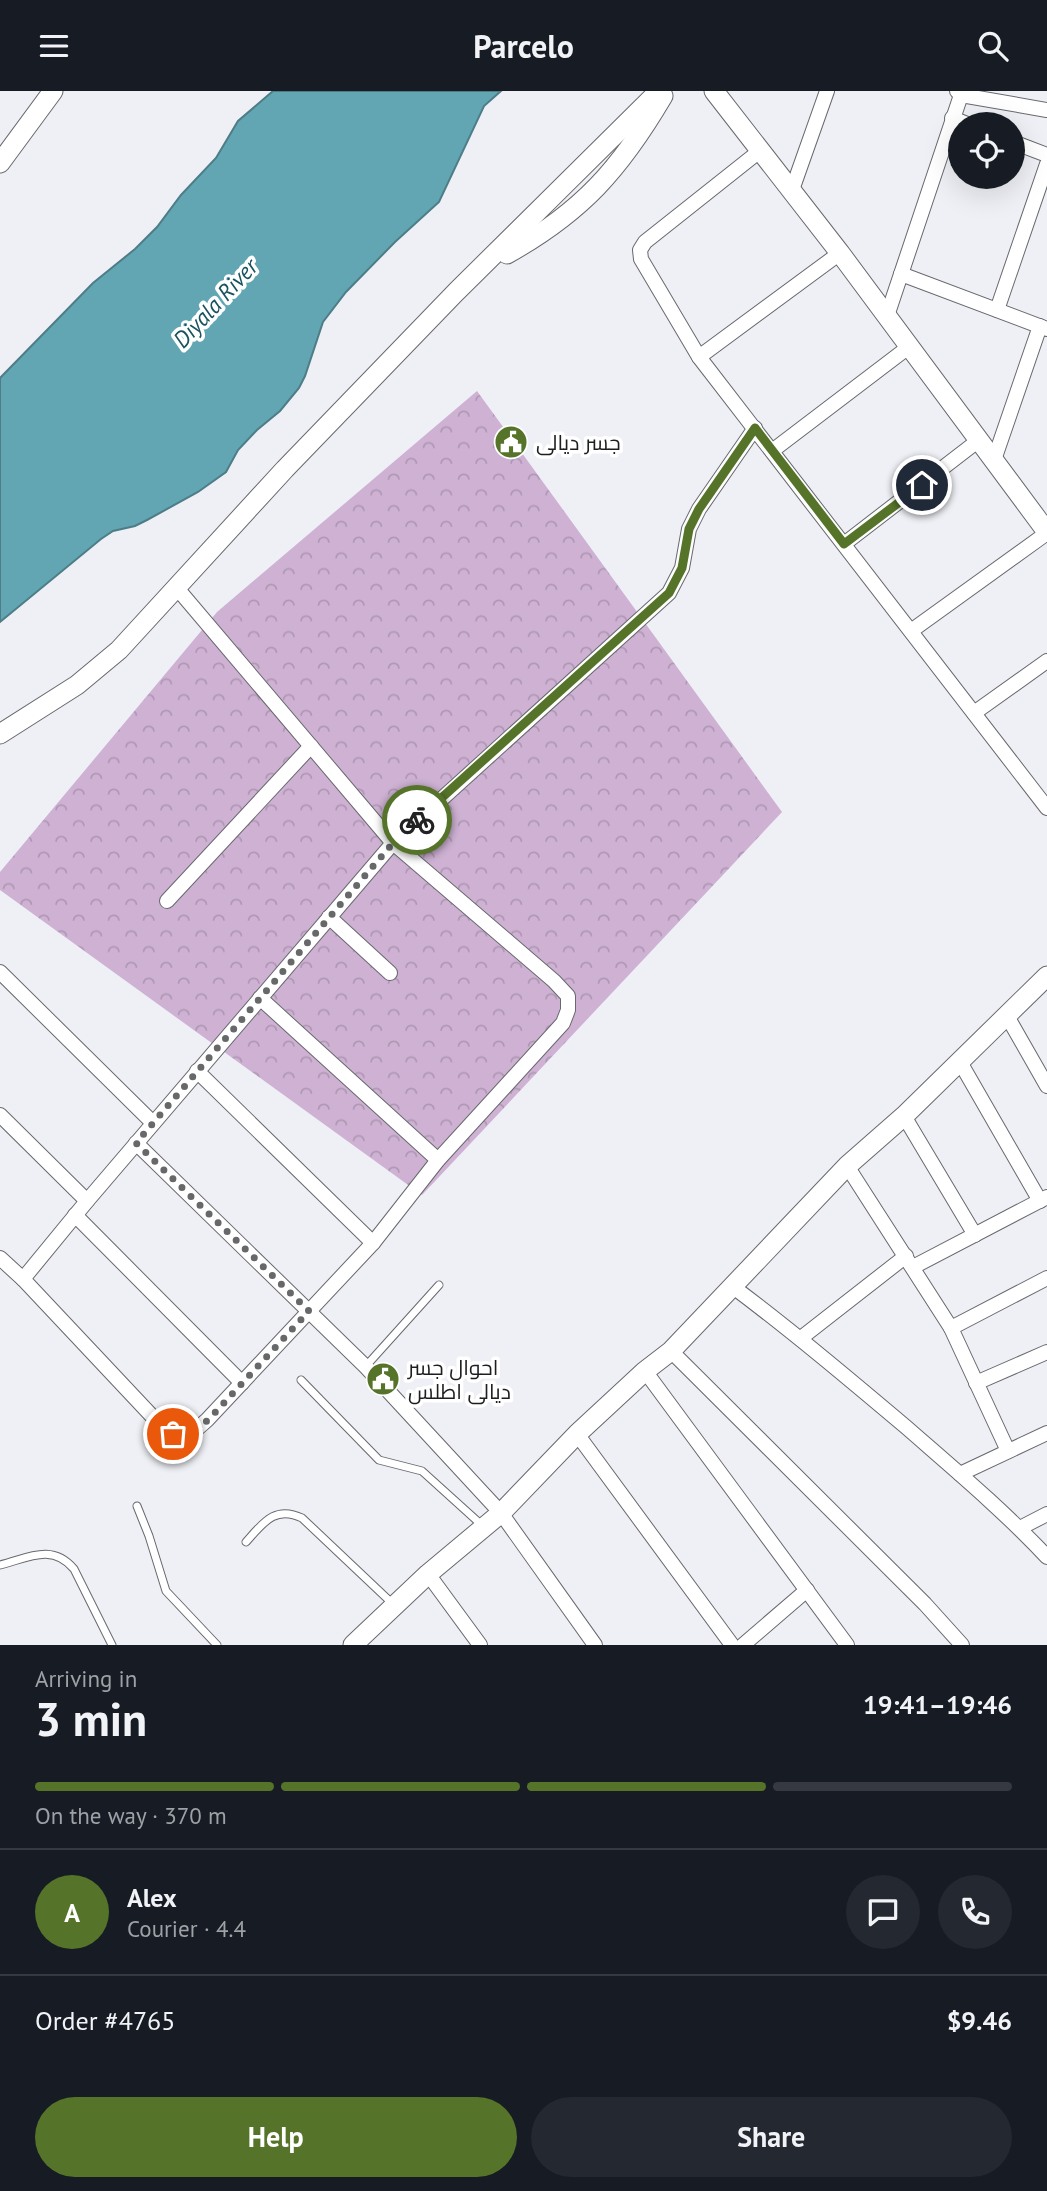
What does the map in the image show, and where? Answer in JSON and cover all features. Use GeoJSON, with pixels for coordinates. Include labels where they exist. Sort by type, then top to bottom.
{"type":"FeatureCollection","features":[{"type":"Feature","properties":{"kind":"street"},"geometry":{"type":"LineString","coordinates":[[0,163],[53,91]]}},
{"type":"Feature","properties":{"kind":"street"},"geometry":{"type":"LineString","coordinates":[[0,734],[77,685],[106,663],[285,469],[456,292],[659,91]]}},
{"type":"Feature","properties":{"kind":"street"},"geometry":{"type":"LineString","coordinates":[[485,266],[537,235],[586,199],[632,146],[666,91]]}},
{"type":"Feature","properties":{"kind":"street"},"geometry":{"type":"LineString","coordinates":[[715,91],[840,253],[1047,532],[911,631]]}},
{"type":"Feature","properties":{"kind":"street"},"geometry":{"type":"LineString","coordinates":[[792,190],[827,91]]}},
{"type":"Feature","properties":{"kind":"street"},"geometry":{"type":"LineString","coordinates":[[954,112],[959,93],[1047,110]]}},
{"type":"Feature","properties":{"kind":"street"},"geometry":{"type":"LineString","coordinates":[[887,316],[948,130]]}},
{"type":"Feature","properties":{"kind":"street"},"geometry":{"type":"LineString","coordinates":[[1025,147],[1047,155]]}},
{"type":"Feature","properties":{"kind":"street"},"geometry":{"type":"LineString","coordinates":[[761,150],[645,242],[640,250],[641,259],[699,357],[974,713],[1045,800]]}},
{"type":"Feature","properties":{"kind":"street"},"geometry":{"type":"LineString","coordinates":[[997,310],[1047,164]]}},
{"type":"Feature","properties":{"kind":"street"},"geometry":{"type":"LineString","coordinates":[[699,357],[840,253]]}},
{"type":"Feature","properties":{"kind":"street"},"geometry":{"type":"LineString","coordinates":[[901,274],[1043,327],[994,460]]}},
{"type":"Feature","properties":{"kind":"street"},"geometry":{"type":"LineString","coordinates":[[772,451],[910,346]]}},
{"type":"Feature","properties":{"kind":"street"},"geometry":{"type":"LineString","coordinates":[[23,1279],[153,1122],[393,843],[669,593],[682,568],[689,529],[699,509],[755,428]]}},
{"type":"Feature","properties":{"kind":"street"},"geometry":{"type":"LineString","coordinates":[[844,544],[979,440]]}},
{"type":"Feature","properties":{"kind":"street"},"geometry":{"type":"LineString","coordinates":[[0,1258],[166,1431],[183,1437],[192,1434],[373,1243],[438,1160],[562,1023],[568,1010],[568,996],[554,981],[393,843],[176,587]]}},
{"type":"Feature","properties":{"kind":"street"},"geometry":{"type":"LineString","coordinates":[[974,713],[1047,661]]}},
{"type":"Feature","properties":{"kind":"street"},"geometry":{"type":"LineString","coordinates":[[167,901],[311,746]]}},
{"type":"Feature","properties":{"kind":"street"},"geometry":{"type":"LineString","coordinates":[[329,917],[390,972]]}},
{"type":"Feature","properties":{"kind":"street"},"geometry":{"type":"LineString","coordinates":[[0,972],[153,1122]]}},
{"type":"Feature","properties":{"kind":"street"},"geometry":{"type":"LineString","coordinates":[[357,1644],[428,1574],[502,1513],[577,1434],[645,1371],[671,1351],[847,1166],[904,1116],[1047,976]]}},
{"type":"Feature","properties":{"kind":"street"},"geometry":{"type":"LineString","coordinates":[[260,998],[438,1160]]}},
{"type":"Feature","properties":{"kind":"street"},"geometry":{"type":"LineString","coordinates":[[1007,1016],[1047,1086]]}},
{"type":"Feature","properties":{"kind":"street"},"geometry":{"type":"LineString","coordinates":[[801,1338],[909,1262],[975,1235],[1043,1199],[960,1062]]}},
{"type":"Feature","properties":{"kind":"street"},"geometry":{"type":"LineString","coordinates":[[197,1071],[373,1243]]}},
{"type":"Feature","properties":{"kind":"street"},"geometry":{"type":"LineString","coordinates":[[0,1115],[86,1201]]}},
{"type":"Feature","properties":{"kind":"street"},"geometry":{"type":"LineString","coordinates":[[904,1116],[975,1235]]}},
{"type":"Feature","properties":{"kind":"street"},"geometry":{"type":"LineString","coordinates":[[136,1143],[366,1367],[502,1513],[594,1645]]}},
{"type":"Feature","properties":{"kind":"street"},"geometry":{"type":"LineString","coordinates":[[847,1166],[951,1328],[1008,1451]]}},
{"type":"Feature","properties":{"kind":"street"},"geometry":{"type":"LineString","coordinates":[[75,1215],[242,1383]]}},
{"type":"Feature","properties":{"kind":"street"},"geometry":{"type":"LineString","coordinates":[[951,1328],[1047,1278]]}},
{"type":"Feature","properties":{"kind":"street"},"geometry":{"type":"LineString","coordinates":[[732,1286],[801,1338],[960,1474],[1020,1528],[1047,1557]]}},
{"type":"Feature","properties":{"kind":"street"},"geometry":{"type":"LineString","coordinates":[[671,1351],[925,1604],[962,1645]]}},
{"type":"Feature","properties":{"kind":"street"},"geometry":{"type":"LineString","coordinates":[[976,1383],[1047,1352]]}},
{"type":"Feature","properties":{"kind":"street"},"geometry":{"type":"LineString","coordinates":[[645,1371],[847,1645]]}},
{"type":"Feature","properties":{"kind":"street"},"geometry":{"type":"LineString","coordinates":[[960,1474],[1047,1433]]}},
{"type":"Feature","properties":{"kind":"street"},"geometry":{"type":"LineString","coordinates":[[577,1434],[732,1645]]}},
{"type":"Feature","properties":{"kind":"street"},"geometry":{"type":"LineString","coordinates":[[1020,1528],[1047,1514]]}},
{"type":"Feature","properties":{"kind":"street"},"geometry":{"type":"LineString","coordinates":[[428,1574],[480,1645]]}},
{"type":"Feature","properties":{"kind":"street"},"geometry":{"type":"LineString","coordinates":[[743,1645],[807,1590]]}},
{"type":"Feature","properties":{"kind":"lane"},"geometry":{"type":"LineString","coordinates":[[366,1367],[439,1286]]}},
{"type":"Feature","properties":{"kind":"lane"},"geometry":{"type":"LineString","coordinates":[[300,1380],[379,1460],[422,1471],[485,1527]]}},
{"type":"Feature","properties":{"kind":"lane"},"geometry":{"type":"LineString","coordinates":[[137,1507],[166,1591],[218,1645]]}},
{"type":"Feature","properties":{"kind":"lane"},"geometry":{"type":"LineString","coordinates":[[246,1542],[267,1519],[292,1513],[302,1518],[395,1606]]}},
{"type":"Feature","properties":{"kind":"lane"},"geometry":{"type":"LineString","coordinates":[[0,1565],[42,1554],[53,1553],[65,1559],[74,1569],[112,1645]]}},
{"type":"Feature","properties":{"kind":"green space"},"geometry":{"type":"Polygon","coordinates":[[[477,391],[782,812],[422,1195],[0,890],[0,872],[217,612],[477,391]]]}},
{"type":"Feature","properties":{"kind":"water","name":"Diyala River"},"geometry":{"type":"Polygon","coordinates":[[[273,91],[501,91],[484,106],[439,202],[346,292],[323,322],[299,388],[280,411],[238,450],[226,472],[198,492],[147,520],[113,531],[0,622],[0,378],[93,283],[157,227],[181,195],[216,158],[238,121],[273,91]]]}},
{"type":"Feature","properties":{"kind":"way so far"},"geometry":{"type":"LineString","coordinates":[[173,1434],[183,1437],[192,1434],[208,1420],[309,1311],[136,1143],[393,843],[417,820]]}},
{"type":"Feature","properties":{"kind":"place","name":"جسر ديالى"},"geometry":{"type":"Point","coordinates":[511,442]}},
{"type":"Feature","properties":{"kind":"place","name":"احوال جسر ديالى اطلس"},"geometry":{"type":"Point","coordinates":[383,1379]}},
{"type":"Feature","properties":{"kind":"route"},"geometry":{"type":"LineString","coordinates":[[417,820],[669,593],[682,568],[689,529],[699,509],[755,428],[844,544],[922,485]]}}]}
